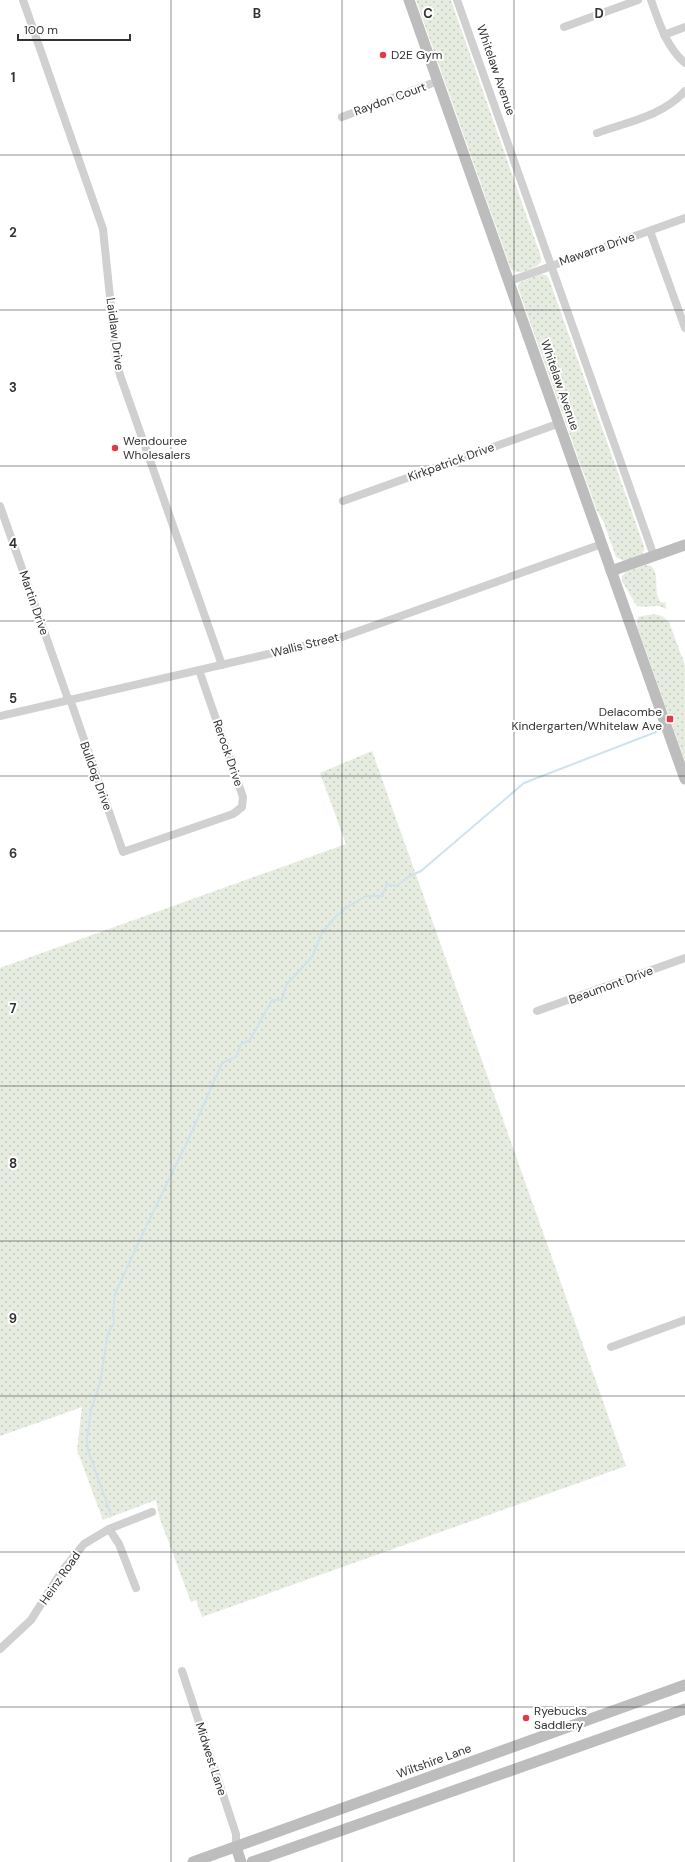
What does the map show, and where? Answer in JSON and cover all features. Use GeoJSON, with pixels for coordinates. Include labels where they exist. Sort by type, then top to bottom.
{"type":"FeatureCollection","features":[{"type":"Feature","properties":{"kind":"main road","name":"Whitelaw Avenue"},"geometry":{"type":"LineString","coordinates":[[409,0],[510,281],[685,779]]}},
{"type":"Feature","properties":{"kind":"main road"},"geometry":{"type":"LineString","coordinates":[[611,571],[685,545]]}},
{"type":"Feature","properties":{"kind":"main road","name":"Wiltshire Lane"},"geometry":{"type":"LineString","coordinates":[[193,1862],[685,1684]]}},
{"type":"Feature","properties":{"kind":"main road"},"geometry":{"type":"LineString","coordinates":[[252,1862],[685,1709]]}},
{"type":"Feature","properties":{"kind":"main road"},"geometry":{"type":"LineString","coordinates":[[236,1847],[241,1862]]}},
{"type":"Feature","properties":{"kind":"street","name":"Laidlaw Drive"},"geometry":{"type":"LineString","coordinates":[[23,0],[104,232],[116,356],[120,375],[222,665]]}},
{"type":"Feature","properties":{"kind":"street","name":"Whitelaw Avenue"},"geometry":{"type":"LineString","coordinates":[[457,0],[654,556]]}},
{"type":"Feature","properties":{"kind":"street"},"geometry":{"type":"LineString","coordinates":[[564,27],[638,0]]}},
{"type":"Feature","properties":{"kind":"street"},"geometry":{"type":"LineString","coordinates":[[651,0],[664,35],[673,50],[685,63]]}},
{"type":"Feature","properties":{"kind":"street"},"geometry":{"type":"LineString","coordinates":[[664,35],[685,27]]}},
{"type":"Feature","properties":{"kind":"street","name":"Raydon Court"},"geometry":{"type":"LineString","coordinates":[[342,117],[438,81]]}},
{"type":"Feature","properties":{"kind":"street"},"geometry":{"type":"LineString","coordinates":[[597,133],[660,111],[672,104],[685,91]]}},
{"type":"Feature","properties":{"kind":"street","name":"Mawarra Drive"},"geometry":{"type":"LineString","coordinates":[[510,281],[685,218]]}},
{"type":"Feature","properties":{"kind":"street"},"geometry":{"type":"LineString","coordinates":[[650,231],[685,328]]}},
{"type":"Feature","properties":{"kind":"street","name":"Kirkpatrick Drive"},"geometry":{"type":"LineString","coordinates":[[343,501],[560,423]]}},
{"type":"Feature","properties":{"kind":"street","name":"Martin Drive"},"geometry":{"type":"LineString","coordinates":[[0,506],[69,699]]}},
{"type":"Feature","properties":{"kind":"street","name":"Wallis Street"},"geometry":{"type":"LineString","coordinates":[[0,716],[342,637],[602,544]]}},
{"type":"Feature","properties":{"kind":"street","name":"Rerock Drive"},"geometry":{"type":"LineString","coordinates":[[124,852],[233,814],[242,807],[243,797],[199,670]]}},
{"type":"Feature","properties":{"kind":"street","name":"Bulldog Drive"},"geometry":{"type":"LineString","coordinates":[[69,699],[124,852]]}},
{"type":"Feature","properties":{"kind":"street","name":"Beaumont Drive"},"geometry":{"type":"LineString","coordinates":[[537,1011],[685,958]]}},
{"type":"Feature","properties":{"kind":"street"},"geometry":{"type":"LineString","coordinates":[[611,1347],[685,1320]]}},
{"type":"Feature","properties":{"kind":"street","name":"Heinz Road"},"geometry":{"type":"LineString","coordinates":[[0,1649],[31,1620],[62,1571],[84,1544],[109,1529],[152,1512]]}},
{"type":"Feature","properties":{"kind":"street"},"geometry":{"type":"LineString","coordinates":[[109,1529],[119,1544],[136,1588]]}},
{"type":"Feature","properties":{"kind":"street","name":"Midwest Lane"},"geometry":{"type":"LineString","coordinates":[[182,1671],[236,1834],[236,1847]]}},
{"type":"Feature","properties":{"kind":"shaded area"},"geometry":{"type":"Polygon","coordinates":[[[416,0],[451,0],[541,257],[541,262],[531,269],[518,272],[511,269],[416,0]]]}},
{"type":"Feature","properties":{"kind":"shaded area"},"geometry":{"type":"Polygon","coordinates":[[[540,274],[546,275],[549,279],[644,546],[643,553],[635,558],[624,561],[616,557],[604,523],[597,511],[518,288],[519,283],[540,274]]]}},
{"type":"Feature","properties":{"kind":"shaded area"},"geometry":{"type":"Polygon","coordinates":[[[646,565],[651,566],[656,574],[658,598],[661,602],[667,603],[665,604],[667,609],[658,606],[641,607],[636,605],[622,581],[622,576],[626,572],[646,565]]]}},
{"type":"Feature","properties":{"kind":"shaded area"},"geometry":{"type":"Polygon","coordinates":[[[653,614],[662,616],[669,622],[685,665],[685,761],[637,626],[638,617],[653,614]]]}},
{"type":"Feature","properties":{"kind":"shaded area"},"geometry":{"type":"Polygon","coordinates":[[[372,751],[626,1466],[202,1617],[196,1600],[191,1602],[160,1519],[156,1500],[103,1520],[77,1450],[82,1407],[0,1436],[0,968],[346,844],[320,773],[372,751]]]}},
{"type":"Feature","properties":{"kind":"waterway"},"geometry":{"type":"LineString","coordinates":[[111,1515],[88,1450],[87,1439],[91,1410],[100,1383],[108,1333],[114,1323],[113,1313],[115,1294],[190,1136],[222,1063],[236,1057],[241,1044],[250,1040],[272,1000],[282,1000],[286,985],[312,957],[322,933],[338,914],[342,913],[344,909],[366,896],[382,896],[387,884],[396,886],[410,876],[421,871],[524,783],[656,732]]}},
{"type":"Feature","properties":{"kind":"place","name":"D2E Gym"},"geometry":{"type":"Point","coordinates":[383,55]}},
{"type":"Feature","properties":{"kind":"place","name":"Wendouree Wholesalers"},"geometry":{"type":"Point","coordinates":[115,448]}},
{"type":"Feature","properties":{"kind":"place","name":"Delacombe Kindergarten/Whitelaw Ave"},"geometry":{"type":"Point","coordinates":[670,719]}},
{"type":"Feature","properties":{"kind":"place","name":"Ryebucks Saddlery"},"geometry":{"type":"Point","coordinates":[526,1718]}}]}
